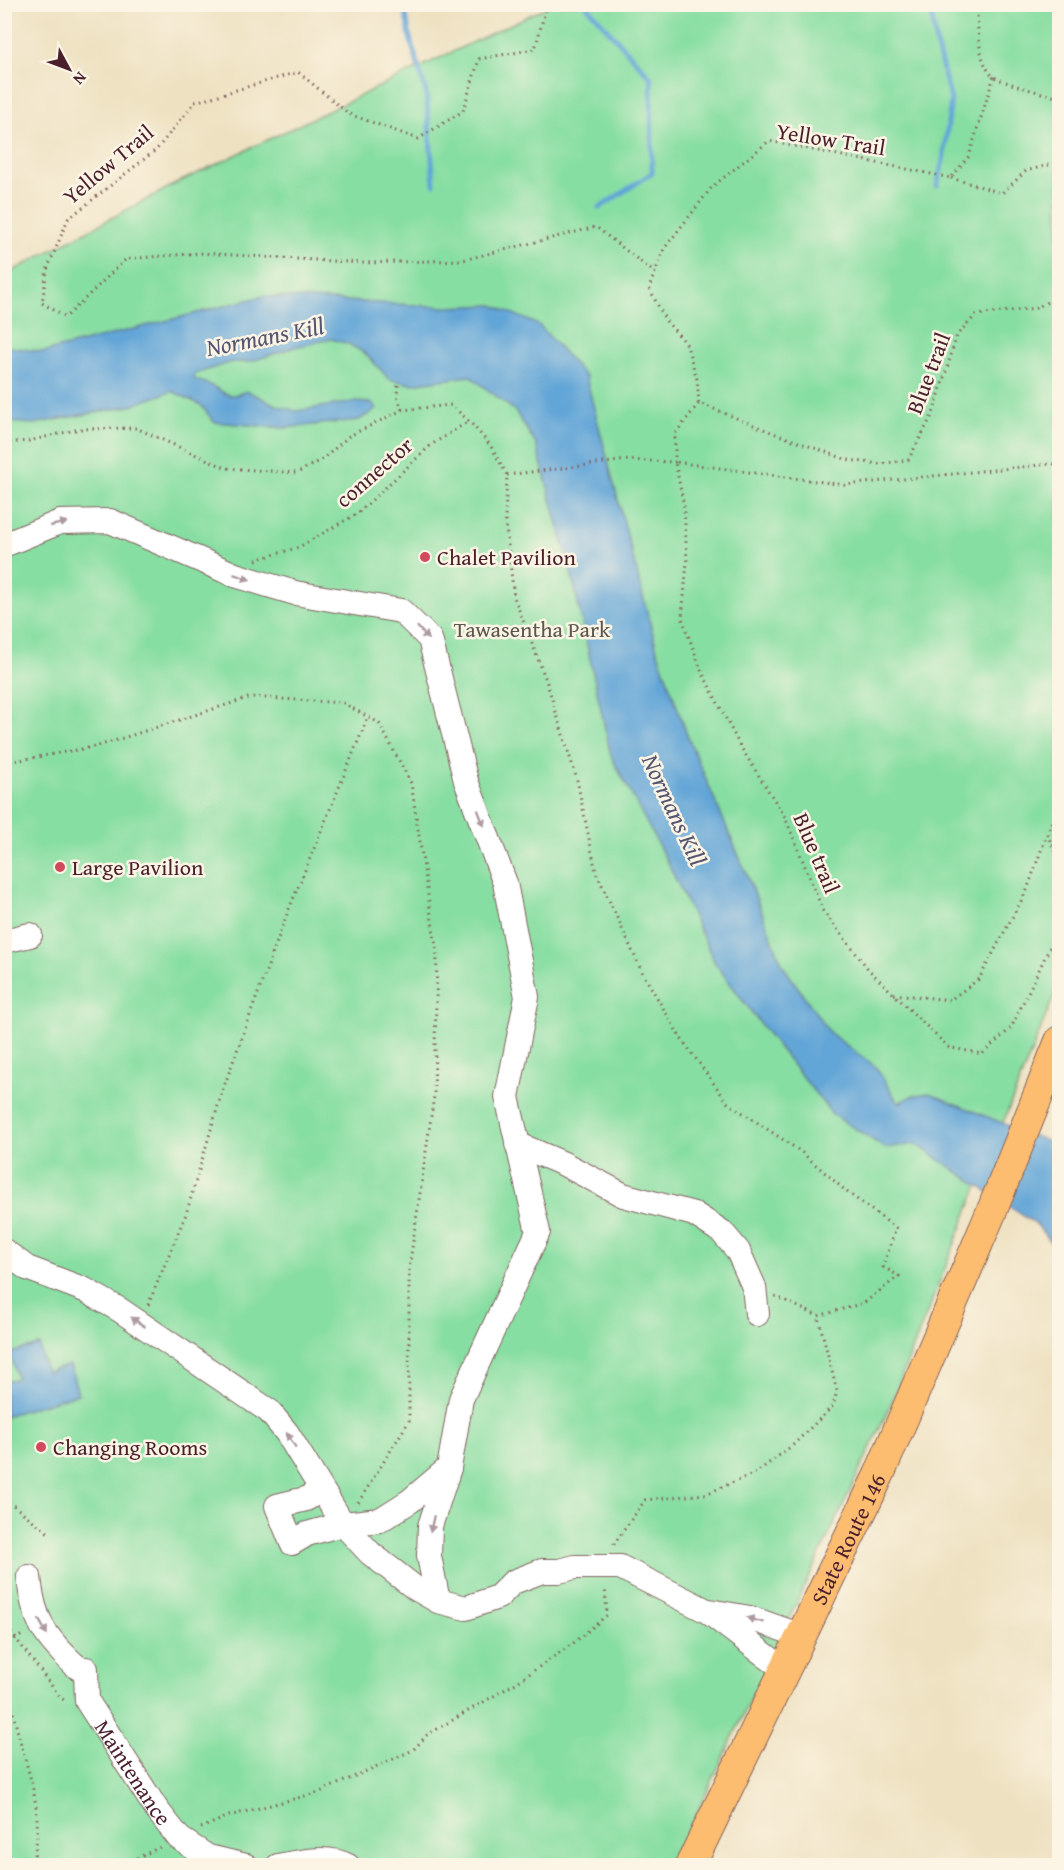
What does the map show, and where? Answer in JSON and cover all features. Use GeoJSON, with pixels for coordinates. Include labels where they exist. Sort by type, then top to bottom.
{"type":"FeatureCollection","features":[{"type":"Feature","properties":{"kind":"main road","name":"State Route 146"},"geometry":{"type":"LineString","coordinates":[[690,1866],[879,1475],[993,1208],[1059,1041]]}},
{"type":"Feature","properties":{"kind":"lane"},"geometry":{"type":"LineString","coordinates":[[4,545],[60,522],[110,521],[235,575],[295,593],[401,610],[429,639],[466,781],[505,883],[526,997],[507,1097],[538,1232],[461,1400],[449,1468],[430,1526],[429,1556],[438,1601]]}},
{"type":"Feature","properties":{"kind":"lane"},"geometry":{"type":"LineString","coordinates":[[4,941],[30,935]]}},
{"type":"Feature","properties":{"kind":"lane"},"geometry":{"type":"LineString","coordinates":[[517,1144],[564,1164],[623,1195],[694,1214],[722,1233],[738,1251],[754,1287],[757,1314]]}},
{"type":"Feature","properties":{"kind":"lane"},"geometry":{"type":"LineString","coordinates":[[4,1251],[27,1268],[85,1290],[120,1310],[269,1411],[287,1433],[343,1524],[370,1553],[415,1588],[438,1601],[466,1608],[498,1597],[518,1598],[546,1586],[559,1571],[574,1567],[620,1567],[707,1611],[785,1670]]}},
{"type":"Feature","properties":{"kind":"lane"},"geometry":{"type":"LineString","coordinates":[[321,1490],[306,1499],[277,1506],[292,1543],[307,1534],[343,1524],[380,1520],[410,1501],[449,1468]]}},
{"type":"Feature","properties":{"kind":"lane","name":"Maintenance"},"geometry":{"type":"LineString","coordinates":[[29,1577],[32,1604],[42,1626],[55,1647],[81,1668],[87,1701],[157,1810],[179,1838],[208,1857],[246,1866]]}},
{"type":"Feature","properties":{"kind":"lane"},"geometry":{"type":"LineString","coordinates":[[707,1611],[750,1618],[802,1636]]}},
{"type":"Feature","properties":{"kind":"lane"},"geometry":{"type":"LineString","coordinates":[[278,1866],[315,1860],[343,1863],[348,1866]]}},
{"type":"Feature","properties":{"kind":"path","name":"Yellow Trail"},"geometry":{"type":"LineString","coordinates":[[547,4],[535,49],[479,58],[463,111],[418,140],[349,114],[298,72],[195,102],[157,149],[68,219],[47,270],[42,303],[66,317],[126,259],[200,253],[364,263],[463,260],[596,227],[654,273]]}},
{"type":"Feature","properties":{"kind":"path"},"geometry":{"type":"LineString","coordinates":[[976,4],[983,58],[994,76],[1059,98]]}},
{"type":"Feature","properties":{"kind":"path"},"geometry":{"type":"LineString","coordinates":[[994,76],[969,156],[951,178],[1002,193],[1026,171],[1059,162]]}},
{"type":"Feature","properties":{"kind":"path","name":"Yellow Trail"},"geometry":{"type":"LineString","coordinates":[[699,403],[697,379],[686,343],[666,321],[649,288],[664,249],[712,187],[769,141],[951,178]]}},
{"type":"Feature","properties":{"kind":"path","name":"Blue trail"},"geometry":{"type":"LineString","coordinates":[[1059,294],[1036,308],[976,315],[957,335],[933,414],[908,460],[880,464],[848,460],[699,403],[675,434],[675,462],[684,506],[687,561],[682,618],[701,670],[740,746],[785,817],[823,911],[869,970],[948,1047],[982,1054],[1011,1028],[1059,926]]}},
{"type":"Feature","properties":{"kind":"path"},"geometry":{"type":"LineString","coordinates":[[398,385],[397,396],[402,410]]}},
{"type":"Feature","properties":{"kind":"path","name":"connector"},"geometry":{"type":"LineString","coordinates":[[235,575],[255,560],[299,547],[358,513],[431,445],[469,421]]}},
{"type":"Feature","properties":{"kind":"path"},"geometry":{"type":"LineString","coordinates":[[507,475],[628,460],[675,462],[845,485],[1059,464]]}},
{"type":"Feature","properties":{"kind":"path"},"geometry":{"type":"LineString","coordinates":[[4,763],[98,746],[251,697],[343,703],[379,723],[411,783],[437,954],[434,1096],[409,1269],[409,1421],[358,1504],[343,1524]]}},
{"type":"Feature","properties":{"kind":"path"},"geometry":{"type":"LineString","coordinates":[[140,1323],[186,1214],[224,1089],[287,914],[368,717]]}},
{"type":"Feature","properties":{"kind":"path"},"geometry":{"type":"LineString","coordinates":[[892,994],[950,1000],[979,980],[1027,890],[1059,806]]}},
{"type":"Feature","properties":{"kind":"path"},"geometry":{"type":"LineString","coordinates":[[1047,834],[1049,843],[1059,858]]}},
{"type":"Feature","properties":{"kind":"path"},"geometry":{"type":"LineString","coordinates":[[754,1287],[818,1316]]}},
{"type":"Feature","properties":{"kind":"path"},"geometry":{"type":"LineString","coordinates":[[4,1498],[50,1534]]}},
{"type":"Feature","properties":{"kind":"path"},"geometry":{"type":"LineString","coordinates":[[4,1623],[61,1698],[75,1707],[87,1701]]}},
{"type":"Feature","properties":{"kind":"path"},"geometry":{"type":"LineString","coordinates":[[4,1645],[17,1638]]}},
{"type":"Feature","properties":{"kind":"path"},"geometry":{"type":"LineString","coordinates":[[4,1678],[35,1792],[37,1822],[35,1852],[31,1866]]}},
{"type":"Feature","properties":{"kind":"green space","name":"Tawasentha Park"},"geometry":{"type":"Polygon","coordinates":[[[551,5],[1059,5],[1059,983],[887,1413],[672,1865],[5,1866],[5,275],[179,182],[551,5]]]}},
{"type":"Feature","properties":{"kind":"water","name":"Normans Kill"},"geometry":{"type":"Polygon","coordinates":[[[263,296],[447,307],[493,305],[539,325],[586,377],[657,650],[687,735],[783,966],[830,1033],[876,1067],[898,1103],[912,1096],[929,1093],[1059,1146],[1059,1253],[1037,1225],[916,1144],[885,1148],[832,1114],[715,963],[668,863],[611,756],[572,576],[536,444],[515,411],[470,376],[411,384],[389,379],[366,354],[349,344],[331,339],[295,347],[249,362],[232,362],[195,374],[194,379],[226,394],[237,395],[247,391],[276,405],[296,411],[353,402],[372,403],[377,409],[359,420],[284,428],[214,422],[201,405],[172,391],[130,406],[34,424],[5,422],[4,346],[44,352],[263,296]]]}},
{"type":"Feature","properties":{"kind":"water"},"geometry":{"type":"Polygon","coordinates":[[[39,1345],[46,1372],[70,1365],[78,1394],[5,1416],[5,1382],[17,1378],[10,1353],[39,1345]]]}},
{"type":"Feature","properties":{"kind":"waterway"},"geometry":{"type":"LineString","coordinates":[[404,4],[410,38],[426,92],[434,184]]}},
{"type":"Feature","properties":{"kind":"waterway"},"geometry":{"type":"LineString","coordinates":[[585,4],[651,78],[652,173],[599,208]]}},
{"type":"Feature","properties":{"kind":"waterway"},"geometry":{"type":"LineString","coordinates":[[936,4],[932,18],[937,48],[951,100],[943,161],[937,186]]}},
{"type":"Feature","properties":{"kind":"place","name":"Chalet Pavilion"},"geometry":{"type":"Point","coordinates":[425,557]}},
{"type":"Feature","properties":{"kind":"place","name":"Large Pavilion"},"geometry":{"type":"Point","coordinates":[60,867]}},
{"type":"Feature","properties":{"kind":"place","name":"Changing Rooms"},"geometry":{"type":"Point","coordinates":[41,1447]}}]}
